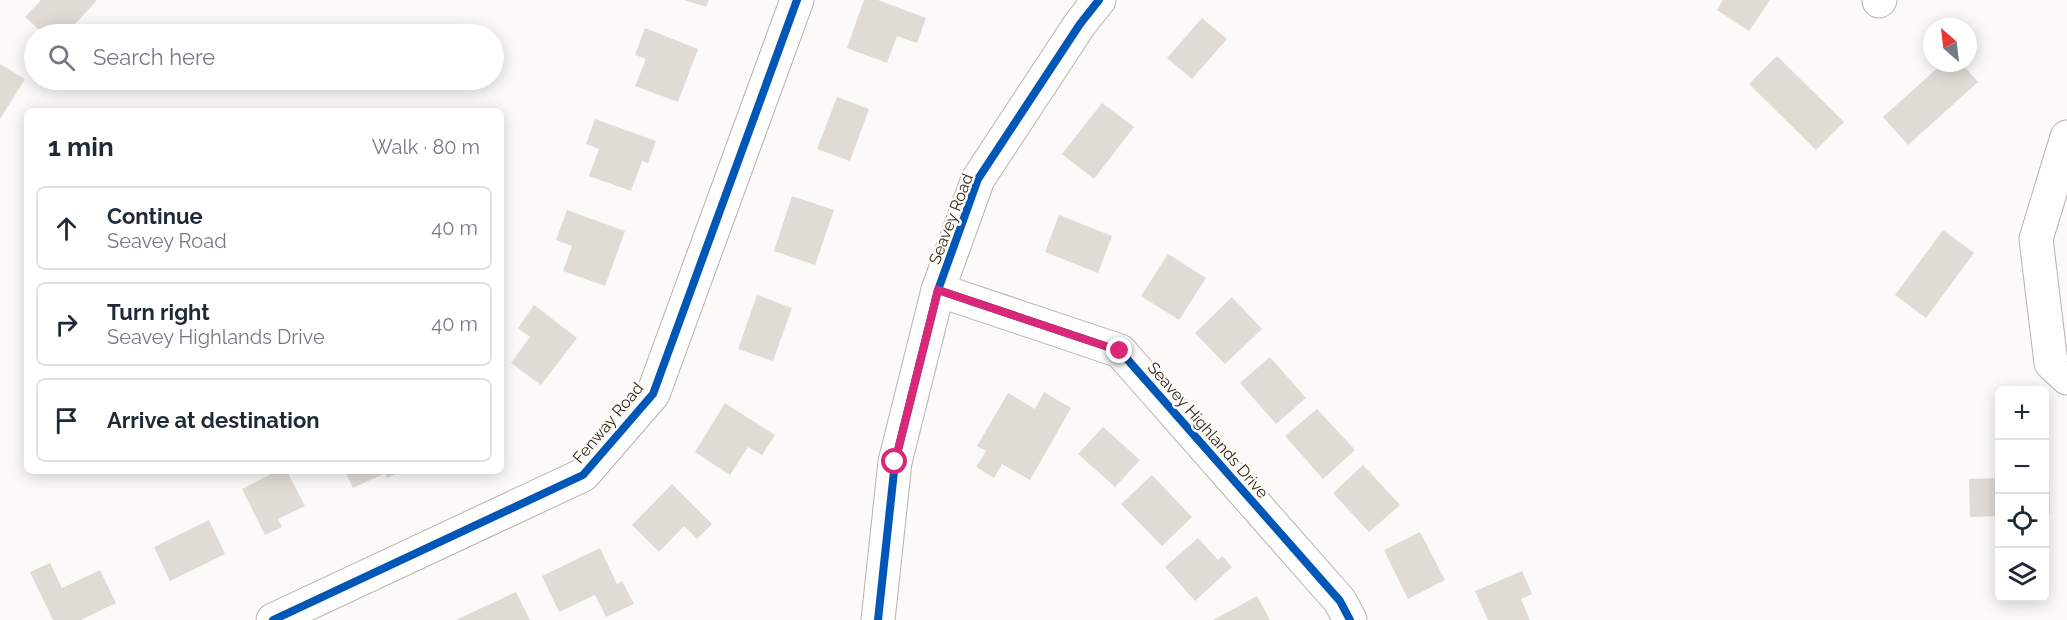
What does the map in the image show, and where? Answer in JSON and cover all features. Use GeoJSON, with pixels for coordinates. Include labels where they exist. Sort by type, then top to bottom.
{"type":"FeatureCollection","features":[{"type":"Feature","properties":{"kind":"street","name":"Fenway Road"},"geometry":{"type":"LineString","coordinates":[[273,620],[583,475],[653,394],[797,0]]}},
{"type":"Feature","properties":{"kind":"street","name":"Seavey Road"},"geometry":{"type":"LineString","coordinates":[[878,620],[895,462],[938,290],[978,179],[1080,24],[1099,0]]}},
{"type":"Feature","properties":{"kind":"street"},"geometry":{"type":"LineString","coordinates":[[2062,365],[2036,239],[2067,137]]}},
{"type":"Feature","properties":{"kind":"street","name":"Seavey Highlands Drive"},"geometry":{"type":"LineString","coordinates":[[938,290],[1120,351],[1340,601],[1350,620]]}},
{"type":"Feature","properties":{"kind":"building"},"geometry":{"type":"Polygon","coordinates":[[[41,0],[97,0],[75,24],[33,24],[25,17],[41,0]]]}},
{"type":"Feature","properties":{"kind":"building"},"geometry":{"type":"Polygon","coordinates":[[[684,0],[709,0],[706,7],[684,0]]]}},
{"type":"Feature","properties":{"kind":"building"},"geometry":{"type":"Polygon","coordinates":[[[864,0],[878,0],[926,18],[917,43],[897,36],[887,63],[847,48],[864,0]]]}},
{"type":"Feature","properties":{"kind":"building"},"geometry":{"type":"Polygon","coordinates":[[[1723,0],[1770,0],[1749,31],[1717,10],[1723,0]]]}},
{"type":"Feature","properties":{"kind":"building"},"geometry":{"type":"Polygon","coordinates":[[[1202,18],[1227,39],[1192,79],[1167,58],[1202,18]]]}},
{"type":"Feature","properties":{"kind":"building"},"geometry":{"type":"Polygon","coordinates":[[[645,28],[698,49],[678,102],[635,86],[646,59],[635,55],[645,28]]]}},
{"type":"Feature","properties":{"kind":"building"},"geometry":{"type":"Polygon","coordinates":[[[1777,56],[1844,122],[1816,150],[1749,84],[1777,56]]]}},
{"type":"Feature","properties":{"kind":"building"},"geometry":{"type":"Polygon","coordinates":[[[0,64],[24,78],[24,81],[0,119],[0,64]]]}},
{"type":"Feature","properties":{"kind":"building"},"geometry":{"type":"Polygon","coordinates":[[[1933,72],[1969,72],[1978,82],[1908,145],[1883,117],[1933,72]]]}},
{"type":"Feature","properties":{"kind":"building"},"geometry":{"type":"Polygon","coordinates":[[[837,97],[869,109],[850,161],[817,149],[837,97]]]}},
{"type":"Feature","properties":{"kind":"building"},"geometry":{"type":"Polygon","coordinates":[[[1102,103],[1134,127],[1094,179],[1062,154],[1102,103]]]}},
{"type":"Feature","properties":{"kind":"building"},"geometry":{"type":"Polygon","coordinates":[[[595,119],[656,141],[648,163],[642,161],[631,191],[589,176],[599,149],[586,144],[595,119]]]}},
{"type":"Feature","properties":{"kind":"building"},"geometry":{"type":"Polygon","coordinates":[[[792,196],[834,210],[815,265],[774,251],[792,196]]]}},
{"type":"Feature","properties":{"kind":"building"},"geometry":{"type":"Polygon","coordinates":[[[567,210],[625,231],[605,286],[563,271],[572,246],[556,240],[567,210]]]}},
{"type":"Feature","properties":{"kind":"building"},"geometry":{"type":"Polygon","coordinates":[[[1059,215],[1112,236],[1098,273],[1045,252],[1059,215]]]}},
{"type":"Feature","properties":{"kind":"building"},"geometry":{"type":"Polygon","coordinates":[[[1943,230],[1974,253],[1926,318],[1895,295],[1943,230]]]}},
{"type":"Feature","properties":{"kind":"building"},"geometry":{"type":"Polygon","coordinates":[[[1168,254],[1206,278],[1179,320],[1141,296],[1168,254]]]}},
{"type":"Feature","properties":{"kind":"building"},"geometry":{"type":"Polygon","coordinates":[[[757,295],[792,308],[773,361],[738,349],[757,295]]]}},
{"type":"Feature","properties":{"kind":"building"},"geometry":{"type":"Polygon","coordinates":[[[1232,297],[1262,329],[1225,364],[1195,333],[1232,297]]]}},
{"type":"Feature","properties":{"kind":"building"},"geometry":{"type":"Polygon","coordinates":[[[534,305],[577,338],[541,385],[511,363],[530,337],[518,328],[534,305]]]}},
{"type":"Feature","properties":{"kind":"building"},"geometry":{"type":"Polygon","coordinates":[[[1270,357],[1306,398],[1276,424],[1240,383],[1270,357]]]}},
{"type":"Feature","properties":{"kind":"building"},"geometry":{"type":"Polygon","coordinates":[[[1044,392],[1071,408],[1030,480],[1002,464],[994,478],[976,467],[986,451],[977,446],[1008,393],[1035,409],[1044,392]]]}},
{"type":"Feature","properties":{"kind":"building"},"geometry":{"type":"Polygon","coordinates":[[[725,403],[775,435],[762,455],[748,447],[730,475],[695,452],[725,403]]]}},
{"type":"Feature","properties":{"kind":"building"},"geometry":{"type":"Polygon","coordinates":[[[1317,409],[1355,450],[1323,479],[1285,436],[1317,409]]]}},
{"type":"Feature","properties":{"kind":"building"},"geometry":{"type":"Polygon","coordinates":[[[1103,427],[1140,460],[1115,487],[1078,454],[1103,427]]]}},
{"type":"Feature","properties":{"kind":"building"},"geometry":{"type":"Polygon","coordinates":[[[1363,465],[1400,505],[1369,532],[1333,493],[1363,465]]]}},
{"type":"Feature","properties":{"kind":"building"},"geometry":{"type":"Polygon","coordinates":[[[271,474],[289,474],[305,506],[278,519],[282,527],[265,535],[242,489],[271,474]]]}},
{"type":"Feature","properties":{"kind":"building"},"geometry":{"type":"Polygon","coordinates":[[[346,474],[383,474],[353,488],[346,474]]]}},
{"type":"Feature","properties":{"kind":"building"},"geometry":{"type":"Polygon","coordinates":[[[1152,475],[1192,517],[1162,546],[1121,504],[1152,475]]]}},
{"type":"Feature","properties":{"kind":"building"},"geometry":{"type":"Polygon","coordinates":[[[1995,478],[1995,516],[1970,517],[1969,479],[1995,478]]]}},
{"type":"Feature","properties":{"kind":"building"},"geometry":{"type":"Polygon","coordinates":[[[672,484],[712,524],[697,539],[684,526],[659,552],[632,525],[672,484]]]}},
{"type":"Feature","properties":{"kind":"building"},"geometry":{"type":"Polygon","coordinates":[[[209,520],[225,554],[170,581],[154,547],[209,520]]]}},
{"type":"Feature","properties":{"kind":"building"},"geometry":{"type":"Polygon","coordinates":[[[1420,532],[1445,580],[1408,599],[1384,550],[1420,532]]]}},
{"type":"Feature","properties":{"kind":"building"},"geometry":{"type":"Polygon","coordinates":[[[1198,538],[1218,560],[1222,556],[1232,567],[1195,601],[1165,567],[1198,538]]]}},
{"type":"Feature","properties":{"kind":"building"},"geometry":{"type":"Polygon","coordinates":[[[600,548],[617,584],[622,581],[634,604],[606,617],[595,595],[559,612],[542,576],[600,548]]]}},
{"type":"Feature","properties":{"kind":"building"},"geometry":{"type":"Polygon","coordinates":[[[50,563],[62,588],[100,570],[116,603],[81,620],[53,620],[30,572],[50,563]]]}},
{"type":"Feature","properties":{"kind":"building"},"geometry":{"type":"Polygon","coordinates":[[[1522,571],[1532,594],[1521,599],[1530,620],[1488,620],[1475,591],[1522,571]]]}},
{"type":"Feature","properties":{"kind":"building"},"geometry":{"type":"Polygon","coordinates":[[[516,592],[530,620],[456,620],[516,592]]]}},
{"type":"Feature","properties":{"kind":"building"},"geometry":{"type":"Polygon","coordinates":[[[1257,596],[1270,620],[1213,620],[1257,596]]]}},
{"type":"Feature","properties":{"kind":"cycle path"},"geometry":{"type":"LineString","coordinates":[[273,620],[583,475],[653,394],[797,0]]}},
{"type":"Feature","properties":{"kind":"cycle path"},"geometry":{"type":"LineString","coordinates":[[878,620],[895,462],[938,290],[978,179],[1080,24],[1099,0]]}},
{"type":"Feature","properties":{"kind":"cycle path"},"geometry":{"type":"LineString","coordinates":[[938,290],[1120,351],[1340,601],[1350,620]]}},
{"type":"Feature","properties":{"kind":"route"},"geometry":{"type":"LineString","coordinates":[[895,462],[938,290],[1120,351]]}}]}
